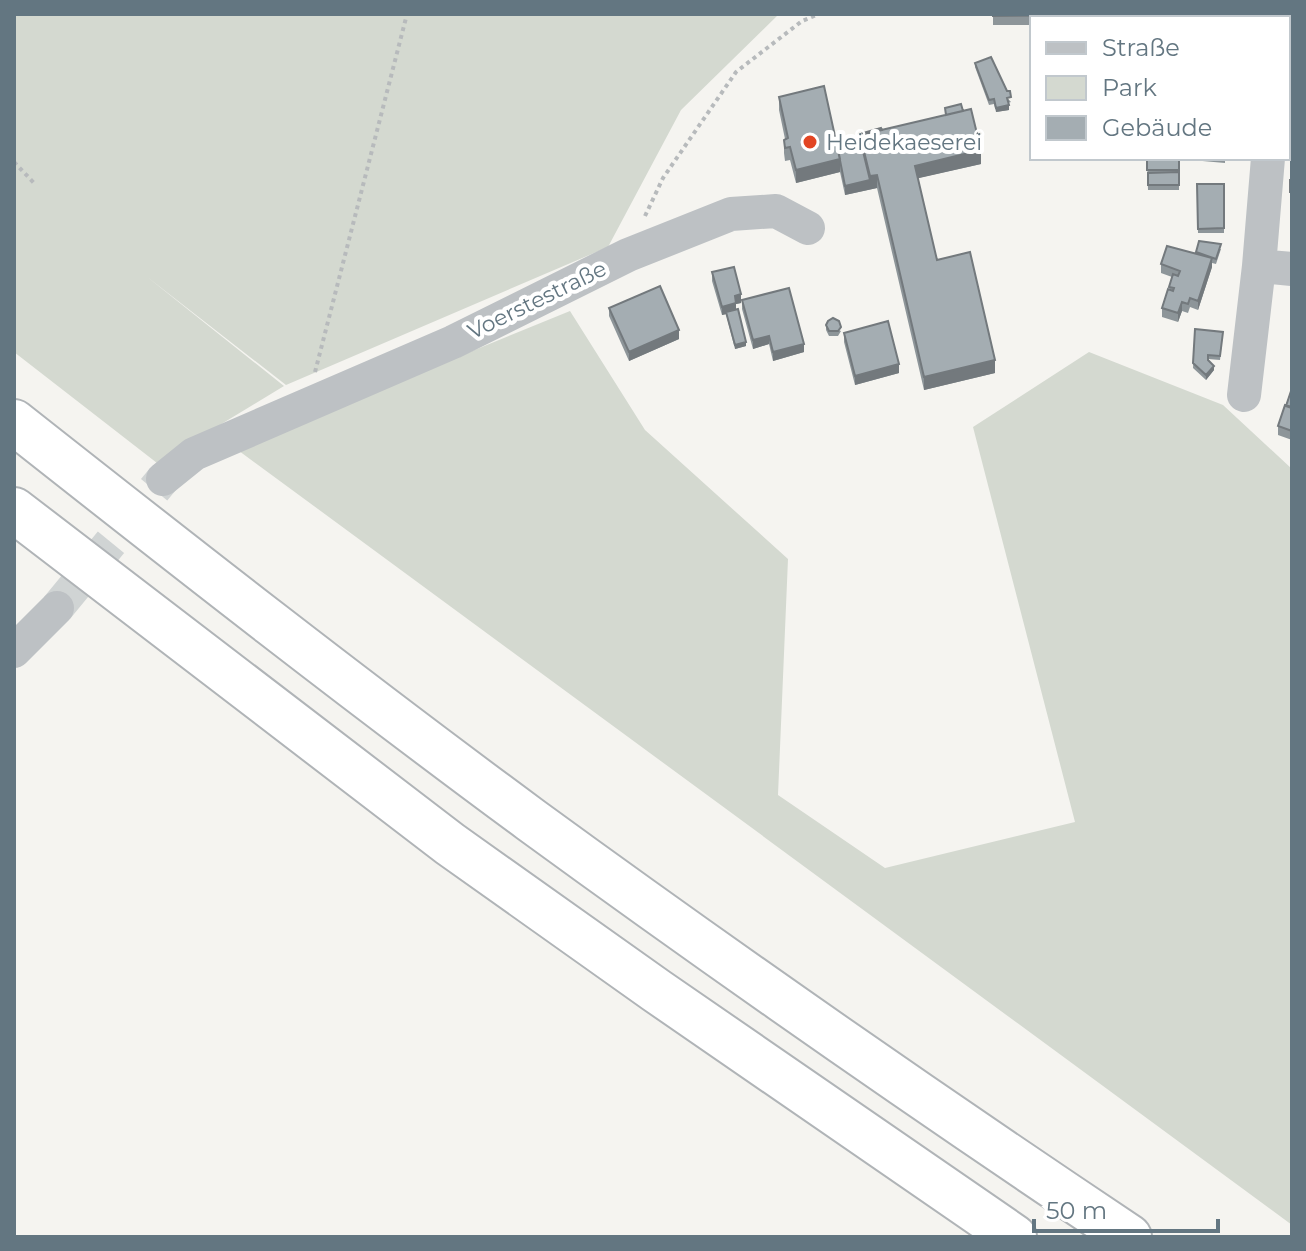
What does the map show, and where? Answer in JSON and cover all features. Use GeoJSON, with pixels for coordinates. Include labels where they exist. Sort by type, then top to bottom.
{"type":"FeatureCollection","features":[{"type":"Feature","properties":{"kind":"highway"},"geometry":{"type":"LineString","coordinates":[[14,422],[253,609],[530,818],[811,1021],[1129,1237]]}},
{"type":"Feature","properties":{"kind":"highway"},"geometry":{"type":"LineString","coordinates":[[14,510],[450,844],[1014,1237]]}},
{"type":"Feature","properties":{"kind":"highway"},"geometry":{"type":"LineString","coordinates":[[868,1138],[961,1237]]}},
{"type":"Feature","properties":{"kind":"street"},"geometry":{"type":"LineString","coordinates":[[1244,395],[1276,268],[1268,160]]}},
{"type":"Feature","properties":{"kind":"street"},"geometry":{"type":"LineString","coordinates":[[628,255],[731,214],[776,211],[808,228]]}},
{"type":"Feature","properties":{"kind":"street","name":"Voerstestraße"},"geometry":{"type":"LineString","coordinates":[[163,479],[194,454],[453,342],[628,255]]}},
{"type":"Feature","properties":{"kind":"street"},"geometry":{"type":"LineString","coordinates":[[14,651],[57,608]]}},
{"type":"Feature","properties":{"kind":"path"},"geometry":{"type":"LineString","coordinates":[[306,405],[407,14]]}},
{"type":"Feature","properties":{"kind":"path","name":"Voerstestraße"},"geometry":{"type":"LineString","coordinates":[[628,255],[663,178],[736,72],[802,21],[819,14]]}},
{"type":"Feature","properties":{"kind":"path"},"geometry":{"type":"LineString","coordinates":[[14,162],[34,183]]}},
{"type":"Feature","properties":{"kind":"green space"},"geometry":{"type":"Polygon","coordinates":[[[14,14],[779,14],[681,110],[608,247],[286,385],[146,276],[284,386],[157,463],[14,352],[14,14]]]}},
{"type":"Feature","properties":{"kind":"green space"},"geometry":{"type":"Polygon","coordinates":[[[570,311],[645,430],[788,559],[778,795],[885,868],[1075,822],[973,427],[1089,352],[1223,405],[1292,469],[1292,1225],[235,448],[570,311]]]}},
{"type":"Feature","properties":{"kind":"building"},"geometry":{"type":"Polygon","coordinates":[[[1104,14],[1104,15],[993,16],[1104,14]]]}},
{"type":"Feature","properties":{"kind":"building"},"geometry":{"type":"Polygon","coordinates":[[[1133,14],[1215,14],[1133,15],[1133,14]]]}},
{"type":"Feature","properties":{"kind":"building"},"geometry":{"type":"Polygon","coordinates":[[[991,57],[1007,91],[1010,91],[1011,97],[1007,98],[1009,105],[996,108],[994,99],[989,100],[975,63],[991,57]]]}},
{"type":"Feature","properties":{"kind":"building","name":"Heidekaeserei"},"geometry":{"type":"Polygon","coordinates":[[[824,86],[840,159],[796,170],[790,147],[785,148],[784,140],[788,138],[779,97],[824,86]]]}},
{"type":"Feature","properties":{"kind":"building"},"geometry":{"type":"Polygon","coordinates":[[[961,104],[963,111],[946,115],[945,108],[961,104]]]}},
{"type":"Feature","properties":{"kind":"building"},"geometry":{"type":"Polygon","coordinates":[[[971,109],[981,150],[915,166],[937,260],[970,252],[995,360],[924,377],[877,175],[870,176],[860,135],[971,109]]]}},
{"type":"Feature","properties":{"kind":"building"},"geometry":{"type":"Polygon","coordinates":[[[860,139],[870,180],[845,186],[837,145],[860,139]]]}},
{"type":"Feature","properties":{"kind":"building"},"geometry":{"type":"Polygon","coordinates":[[[1147,160],[1179,160],[1179,170],[1147,170],[1147,160]]]}},
{"type":"Feature","properties":{"kind":"building"},"geometry":{"type":"Polygon","coordinates":[[[1179,172],[1179,185],[1148,185],[1148,173],[1179,172]]]}},
{"type":"Feature","properties":{"kind":"building"},"geometry":{"type":"Polygon","coordinates":[[[1197,184],[1224,184],[1224,228],[1198,229],[1197,184]]]}},
{"type":"Feature","properties":{"kind":"building"},"geometry":{"type":"Polygon","coordinates":[[[1199,241],[1221,244],[1216,259],[1196,252],[1199,241]]]}},
{"type":"Feature","properties":{"kind":"building"},"geometry":{"type":"Polygon","coordinates":[[[1167,246],[1212,258],[1198,301],[1190,298],[1188,304],[1182,302],[1178,313],[1162,308],[1168,289],[1173,291],[1174,288],[1169,287],[1173,274],[1178,276],[1180,271],[1161,264],[1167,246]]]}},
{"type":"Feature","properties":{"kind":"building"},"geometry":{"type":"Polygon","coordinates":[[[734,267],[741,294],[735,296],[736,303],[722,307],[712,272],[734,267]]]}},
{"type":"Feature","properties":{"kind":"building"},"geometry":{"type":"Polygon","coordinates":[[[660,286],[679,330],[629,352],[609,308],[660,286]]]}},
{"type":"Feature","properties":{"kind":"building"},"geometry":{"type":"Polygon","coordinates":[[[789,288],[804,344],[773,352],[769,336],[753,340],[742,300],[789,288]]]}},
{"type":"Feature","properties":{"kind":"building"},"geometry":{"type":"Polygon","coordinates":[[[738,309],[746,342],[735,345],[726,312],[738,309]]]}},
{"type":"Feature","properties":{"kind":"building"},"geometry":{"type":"Polygon","coordinates":[[[833,318],[839,321],[841,327],[838,331],[829,331],[826,325],[833,318]]]}},
{"type":"Feature","properties":{"kind":"building"},"geometry":{"type":"Polygon","coordinates":[[[888,321],[899,364],[855,376],[844,333],[888,321]]]}},
{"type":"Feature","properties":{"kind":"building"},"geometry":{"type":"Polygon","coordinates":[[[1195,329],[1223,332],[1220,356],[1208,355],[1214,366],[1206,375],[1193,363],[1195,329]]]}},
{"type":"Feature","properties":{"kind":"building"},"geometry":{"type":"Polygon","coordinates":[[[1292,388],[1292,408],[1286,406],[1292,388]]]}},
{"type":"Feature","properties":{"kind":"building"},"geometry":{"type":"Polygon","coordinates":[[[1285,405],[1292,407],[1292,431],[1278,426],[1285,405]]]}},
{"type":"Feature","properties":{"kind":"tunnel"},"geometry":{"type":"LineString","coordinates":[[57,608],[163,479]]}},
{"type":"Feature","properties":{"kind":"place","name":"Heidekaeserei"},"geometry":{"type":"Point","coordinates":[810,142]}}]}
